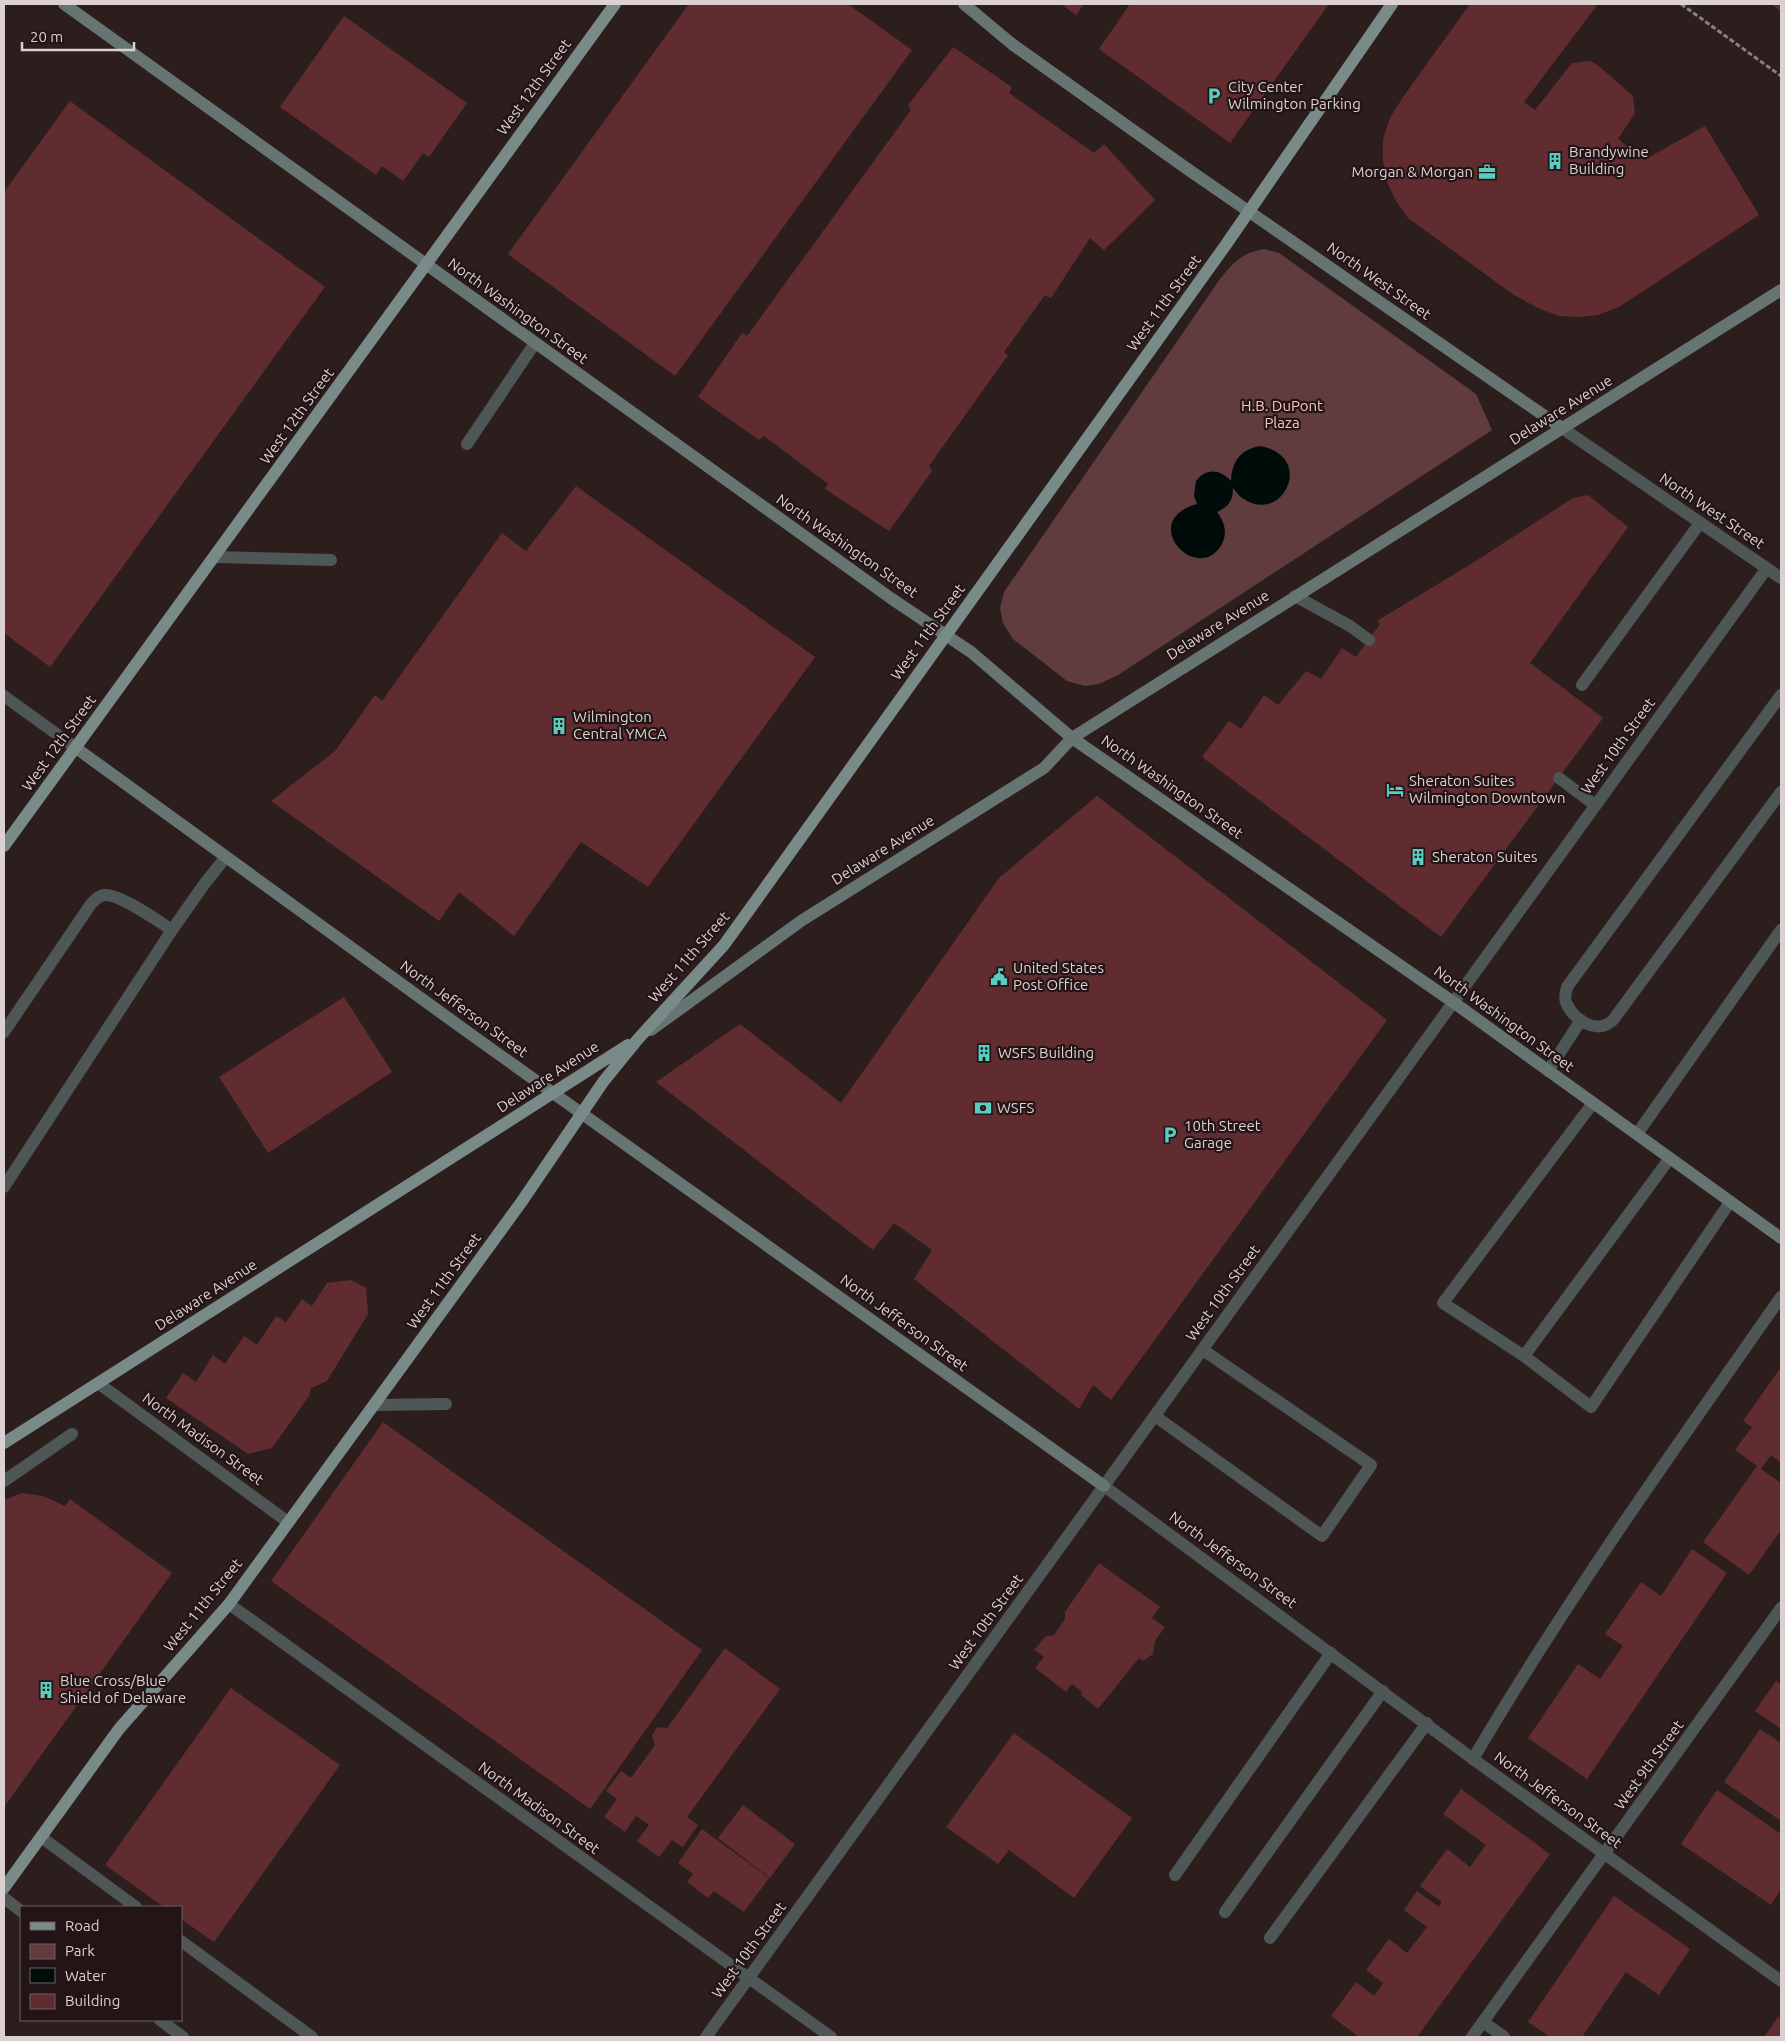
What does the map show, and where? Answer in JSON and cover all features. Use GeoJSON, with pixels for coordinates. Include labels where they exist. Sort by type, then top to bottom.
{"type":"FeatureCollection","features":[{"type":"Feature","properties":{"kind":"main road","name":"North Washington Street"},"geometry":{"type":"LineString","coordinates":[[64,4],[884,593],[972,652],[1072,738],[1453,1002],[1781,1238]]}},
{"type":"Feature","properties":{"kind":"main road","name":"West 12th Street"},"geometry":{"type":"LineString","coordinates":[[4,846],[614,4]]}},
{"type":"Feature","properties":{"kind":"main road","name":"North West Street"},"geometry":{"type":"LineString","coordinates":[[964,4],[1012,44],[1186,168],[1250,210],[1562,428]]}},
{"type":"Feature","properties":{"kind":"main road","name":"West 11th Street"},"geometry":{"type":"LineString","coordinates":[[4,1888],[119,1729],[229,1604],[374,1405],[603,1082],[638,1038],[724,946],[1250,210],[1392,4]]}},
{"type":"Feature","properties":{"kind":"main road","name":"Delaware Avenue"},"geometry":{"type":"LineString","coordinates":[[4,1443],[638,1038],[801,921],[1044,768],[1072,738],[1781,290]]}},
{"type":"Feature","properties":{"kind":"main road","name":"North Jefferson Street"},"geometry":{"type":"LineString","coordinates":[[76,748],[1104,1486]]}},
{"type":"Feature","properties":{"kind":"street"},"geometry":{"type":"LineString","coordinates":[[467,444],[535,343]]}},
{"type":"Feature","properties":{"kind":"street","name":"North West Street"},"geometry":{"type":"LineString","coordinates":[[1562,428],[1781,578]]}},
{"type":"Feature","properties":{"kind":"street"},"geometry":{"type":"LineString","coordinates":[[1582,685],[1700,523]]}},
{"type":"Feature","properties":{"kind":"street"},"geometry":{"type":"LineString","coordinates":[[215,556],[331,560]]}},
{"type":"Feature","properties":{"kind":"street","name":"West 10th Street"},"geometry":{"type":"LineString","coordinates":[[706,2037],[1767,568]]}},
{"type":"Feature","properties":{"kind":"street"},"geometry":{"type":"LineString","coordinates":[[1295,596],[1350,626],[1369,640]]}},
{"type":"Feature","properties":{"kind":"street"},"geometry":{"type":"LineString","coordinates":[[1781,695],[1567,987],[1565,993],[1566,1002],[1581,1020],[1593,1028],[1603,1027],[1613,1020],[1781,792]]}},
{"type":"Feature","properties":{"kind":"street","name":"North Jefferson Street"},"geometry":{"type":"LineString","coordinates":[[4,696],[76,748]]}},
{"type":"Feature","properties":{"kind":"street"},"geometry":{"type":"LineString","coordinates":[[1559,778],[1595,805]]}},
{"type":"Feature","properties":{"kind":"street"},"geometry":{"type":"LineString","coordinates":[[4,1187],[172,930],[226,857]]}},
{"type":"Feature","properties":{"kind":"street"},"geometry":{"type":"LineString","coordinates":[[4,1032],[91,904],[98,897],[104,895],[117,896],[172,930]]}},
{"type":"Feature","properties":{"kind":"street"},"geometry":{"type":"LineString","coordinates":[[1636,1134],[1781,930]]}},
{"type":"Feature","properties":{"kind":"street"},"geometry":{"type":"LineString","coordinates":[[1548,1071],[1581,1020]]}},
{"type":"Feature","properties":{"kind":"street"},"geometry":{"type":"LineString","coordinates":[[1593,1103],[1443,1303],[1524,1356],[1591,1407],[1730,1202]]}},
{"type":"Feature","properties":{"kind":"street"},"geometry":{"type":"LineString","coordinates":[[1524,1356],[1670,1158]]}},
{"type":"Feature","properties":{"kind":"street"},"geometry":{"type":"LineString","coordinates":[[1473,1759],[1498,1716],[1634,1507],[1781,1297]]}},
{"type":"Feature","properties":{"kind":"street"},"geometry":{"type":"LineString","coordinates":[[1155,1416],[1322,1536],[1371,1465],[1203,1350]]}},
{"type":"Feature","properties":{"kind":"street","name":"North Madison Street"},"geometry":{"type":"LineString","coordinates":[[98,1383],[288,1522]]}},
{"type":"Feature","properties":{"kind":"street"},"geometry":{"type":"LineString","coordinates":[[374,1405],[446,1404]]}},
{"type":"Feature","properties":{"kind":"street"},"geometry":{"type":"LineString","coordinates":[[4,1481],[72,1434]]}},
{"type":"Feature","properties":{"kind":"street","name":"North Jefferson Street"},"geometry":{"type":"LineString","coordinates":[[1104,1486],[1427,1723],[1473,1759],[1781,1981]]}},
{"type":"Feature","properties":{"kind":"street","name":"North Madison Street"},"geometry":{"type":"LineString","coordinates":[[229,1604],[831,2037]]}},
{"type":"Feature","properties":{"kind":"street","name":"West 9th Street"},"geometry":{"type":"LineString","coordinates":[[1472,2037],[1779,1615]]}},
{"type":"Feature","properties":{"kind":"street"},"geometry":{"type":"LineString","coordinates":[[1175,1875],[1331,1653]]}},
{"type":"Feature","properties":{"kind":"street"},"geometry":{"type":"LineString","coordinates":[[1225,1912],[1383,1691]]}},
{"type":"Feature","properties":{"kind":"street"},"geometry":{"type":"LineString","coordinates":[[1270,1938],[1427,1723]]}},
{"type":"Feature","properties":{"kind":"street"},"geometry":{"type":"LineString","coordinates":[[41,1837],[135,1906]]}},
{"type":"Feature","properties":{"kind":"street"},"geometry":{"type":"LineString","coordinates":[[4,1898],[20,1910]]}},
{"type":"Feature","properties":{"kind":"street"},"geometry":{"type":"LineString","coordinates":[[182,1942],[312,2037]]}},
{"type":"Feature","properties":{"kind":"street"},"geometry":{"type":"LineString","coordinates":[[161,2021],[183,2037]]}},
{"type":"Feature","properties":{"kind":"street"},"geometry":{"type":"LineString","coordinates":[[1483,2022],[1504,2037]]}},
{"type":"Feature","properties":{"kind":"path"},"geometry":{"type":"LineString","coordinates":[[1681,4],[1781,76]]}},
{"type":"Feature","properties":{"kind":"green space","name":"H.B. DuPont Plaza"},"geometry":{"type":"Polygon","coordinates":[[[1264,249],[1279,253],[1476,394],[1492,430],[1118,675],[1099,684],[1085,686],[1067,681],[1013,639],[1003,623],[1000,608],[1004,592],[1220,279],[1243,256],[1264,249]]]}},
{"type":"Feature","properties":{"kind":"water"},"geometry":{"type":"Polygon","coordinates":[[[1260,446],[1277,452],[1287,462],[1290,474],[1288,486],[1281,496],[1271,503],[1258,505],[1242,498],[1233,488],[1230,503],[1217,512],[1222,519],[1224,527],[1225,535],[1222,544],[1212,555],[1199,558],[1187,555],[1178,546],[1172,535],[1172,523],[1180,512],[1197,504],[1194,496],[1196,481],[1204,474],[1218,472],[1231,481],[1233,468],[1238,458],[1247,450],[1260,446]]]}},
{"type":"Feature","properties":{"kind":"building"},"geometry":{"type":"Polygon","coordinates":[[[689,4],[848,4],[912,50],[675,376],[508,254],[689,4]]]}},
{"type":"Feature","properties":{"kind":"building"},"geometry":{"type":"Polygon","coordinates":[[[1061,4],[1084,4],[1076,15],[1061,4]]]}},
{"type":"Feature","properties":{"kind":"building","name":"City Center Wilmington Parking"},"geometry":{"type":"Polygon","coordinates":[[[1130,4],[1329,4],[1230,143],[1099,49],[1130,4]]]}},
{"type":"Feature","properties":{"kind":"building","name":"Brandywine Building"},"geometry":{"type":"Polygon","coordinates":[[[1470,4],[1598,4],[1524,102],[1535,110],[1572,63],[1590,61],[1599,66],[1633,96],[1635,113],[1618,139],[1644,160],[1705,126],[1759,215],[1619,307],[1598,315],[1578,317],[1559,316],[1538,308],[1514,295],[1408,218],[1396,201],[1387,182],[1383,161],[1383,139],[1390,118],[1403,97],[1470,4]]]}},
{"type":"Feature","properties":{"kind":"building"},"geometry":{"type":"Polygon","coordinates":[[[1771,4],[1781,4],[1781,11],[1771,4]]]}},
{"type":"Feature","properties":{"kind":"building"},"geometry":{"type":"Polygon","coordinates":[[[344,16],[467,103],[429,157],[423,153],[403,181],[382,166],[376,175],[280,107],[344,16]]]}},
{"type":"Feature","properties":{"kind":"building"},"geometry":{"type":"Polygon","coordinates":[[[953,47],[1012,87],[1009,93],[1094,153],[1104,144],[1155,200],[1104,250],[1090,238],[1051,298],[1045,295],[1004,352],[1008,355],[929,466],[932,471],[889,531],[825,489],[828,484],[764,436],[759,440],[698,397],[742,333],[747,336],[911,110],[908,105],[953,47]]]}},
{"type":"Feature","properties":{"kind":"building"},"geometry":{"type":"Polygon","coordinates":[[[70,101],[325,287],[50,667],[4,633],[4,192],[70,101]]]}},
{"type":"Feature","properties":{"kind":"building","name":"Wilmington Central YMCA"},"geometry":{"type":"Polygon","coordinates":[[[576,486],[815,657],[648,887],[581,842],[514,936],[459,892],[439,921],[271,801],[335,751],[375,695],[382,701],[502,533],[526,551],[576,486]]]}},
{"type":"Feature","properties":{"kind":"building","name":"Sheraton Suites"},"geometry":{"type":"Polygon","coordinates":[[[1588,495],[1628,527],[1530,663],[1603,718],[1441,937],[1202,757],[1229,721],[1241,729],[1264,695],[1278,705],[1306,671],[1321,679],[1342,648],[1356,657],[1380,624],[1377,621],[1471,564],[1573,498],[1588,495]]]}},
{"type":"Feature","properties":{"kind":"building"},"geometry":{"type":"Polygon","coordinates":[[[1097,796],[1387,1020],[1111,1400],[1093,1385],[1079,1409],[914,1279],[932,1250],[894,1223],[873,1250],[656,1082],[740,1024],[841,1103],[999,878],[1097,796]]]}},
{"type":"Feature","properties":{"kind":"building"},"geometry":{"type":"Polygon","coordinates":[[[344,997],[392,1072],[268,1153],[219,1077],[344,997]]]}},
{"type":"Feature","properties":{"kind":"building"},"geometry":{"type":"Polygon","coordinates":[[[351,1280],[366,1288],[368,1314],[327,1381],[311,1388],[309,1396],[272,1448],[248,1454],[166,1398],[183,1373],[196,1382],[213,1355],[225,1364],[244,1336],[257,1345],[276,1316],[286,1322],[302,1299],[312,1306],[327,1283],[351,1280]]]}},
{"type":"Feature","properties":{"kind":"building"},"geometry":{"type":"Polygon","coordinates":[[[1781,1367],[1781,1463],[1771,1455],[1761,1469],[1781,1483],[1781,1530],[1749,1575],[1703,1542],[1757,1466],[1735,1450],[1752,1427],[1743,1421],[1781,1367]]]}},
{"type":"Feature","properties":{"kind":"building"},"geometry":{"type":"Polygon","coordinates":[[[383,1422],[702,1650],[590,1809],[271,1581],[383,1422]]]}},
{"type":"Feature","properties":{"kind":"building","name":"Blue Cross/Blue Shield of Delaware"},"geometry":{"type":"Polygon","coordinates":[[[22,1493],[43,1496],[65,1506],[70,1499],[172,1573],[4,1807],[4,1500],[22,1493]]]}},
{"type":"Feature","properties":{"kind":"building"},"geometry":{"type":"Polygon","coordinates":[[[1692,1549],[1727,1573],[1587,1779],[1528,1738],[1578,1664],[1600,1679],[1623,1646],[1605,1634],[1641,1582],[1661,1596],[1692,1549]]]}},
{"type":"Feature","properties":{"kind":"building"},"geometry":{"type":"Polygon","coordinates":[[[1099,1563],[1160,1607],[1152,1618],[1165,1627],[1155,1641],[1153,1654],[1143,1661],[1139,1658],[1098,1709],[1081,1695],[1082,1692],[1072,1684],[1066,1692],[1035,1668],[1044,1657],[1034,1650],[1046,1636],[1054,1635],[1065,1619],[1065,1612],[1099,1563]]]}},
{"type":"Feature","properties":{"kind":"building"},"geometry":{"type":"Polygon","coordinates":[[[725,1648],[780,1689],[687,1817],[698,1825],[683,1847],[672,1840],[659,1857],[637,1841],[649,1825],[636,1816],[625,1832],[604,1817],[617,1799],[606,1791],[621,1771],[631,1778],[655,1745],[652,1736],[657,1727],[667,1728],[725,1648]]]}},
{"type":"Feature","properties":{"kind":"building"},"geometry":{"type":"Polygon","coordinates":[[[1776,1681],[1781,1685],[1781,1729],[1755,1711],[1776,1681]]]}},
{"type":"Feature","properties":{"kind":"building"},"geometry":{"type":"Polygon","coordinates":[[[231,1688],[340,1765],[214,1942],[182,1920],[182,1906],[163,1906],[105,1865],[231,1688]]]}},
{"type":"Feature","properties":{"kind":"building"},"geometry":{"type":"Polygon","coordinates":[[[1760,1729],[1781,1743],[1781,1821],[1724,1782],[1760,1729]]]}},
{"type":"Feature","properties":{"kind":"building"},"geometry":{"type":"Polygon","coordinates":[[[1014,1733],[1132,1818],[1074,1898],[1009,1850],[998,1864],[946,1827],[1014,1733]]]}},
{"type":"Feature","properties":{"kind":"building"},"geometry":{"type":"Polygon","coordinates":[[[1461,1789],[1550,1854],[1417,2037],[1359,2037],[1331,2016],[1356,1982],[1374,1996],[1383,1983],[1366,1970],[1389,1939],[1407,1953],[1427,1927],[1404,1910],[1417,1891],[1439,1907],[1442,1902],[1420,1886],[1447,1849],[1470,1867],[1486,1845],[1443,1814],[1461,1789]]]}},
{"type":"Feature","properties":{"kind":"building"},"geometry":{"type":"Polygon","coordinates":[[[1717,1790],[1781,1834],[1781,1889],[1771,1905],[1681,1844],[1717,1790]]]}},
{"type":"Feature","properties":{"kind":"building"},"geometry":{"type":"Polygon","coordinates":[[[743,1805],[795,1844],[770,1878],[718,1838],[743,1805]]]}},
{"type":"Feature","properties":{"kind":"building"},"geometry":{"type":"Polygon","coordinates":[[[702,1829],[769,1878],[744,1912],[714,1891],[708,1898],[687,1882],[693,1874],[678,1863],[702,1829]]]}},
{"type":"Feature","properties":{"kind":"building"},"geometry":{"type":"Polygon","coordinates":[[[1614,1896],[1690,1949],[1659,1995],[1626,1972],[1582,2037],[1550,2037],[1528,2022],[1614,1896]]]}},
{"type":"Feature","properties":{"kind":"building"},"geometry":{"type":"Polygon","coordinates":[[[1778,2017],[1781,2019],[1781,2037],[1764,2037],[1778,2017]]]}},
{"type":"Feature","properties":{"kind":"place","name":"City Center Wilmington Parking"},"geometry":{"type":"Point","coordinates":[1214,96]}},
{"type":"Feature","properties":{"kind":"place","name":"Brandywine Building"},"geometry":{"type":"Point","coordinates":[1555,161]}},
{"type":"Feature","properties":{"kind":"place","name":"Morgan & Morgan"},"geometry":{"type":"Point","coordinates":[1487,172]}},
{"type":"Feature","properties":{"kind":"place","name":"Wilmington Central YMCA"},"geometry":{"type":"Point","coordinates":[559,726]}},
{"type":"Feature","properties":{"kind":"place","name":"Sheraton Suites Wilmington Downtown"},"geometry":{"type":"Point","coordinates":[1395,790]}},
{"type":"Feature","properties":{"kind":"place","name":"Sheraton Suites"},"geometry":{"type":"Point","coordinates":[1418,857]}},
{"type":"Feature","properties":{"kind":"place","name":"United States Post Office"},"geometry":{"type":"Point","coordinates":[999,977]}},
{"type":"Feature","properties":{"kind":"place","name":"WSFS Building"},"geometry":{"type":"Point","coordinates":[984,1053]}},
{"type":"Feature","properties":{"kind":"place","name":"WSFS"},"geometry":{"type":"Point","coordinates":[983,1108]}},
{"type":"Feature","properties":{"kind":"place","name":"10th Street Garage"},"geometry":{"type":"Point","coordinates":[1170,1135]}},
{"type":"Feature","properties":{"kind":"place","name":"Blue Cross/Blue Shield of Delaware"},"geometry":{"type":"Point","coordinates":[46,1690]}}]}
